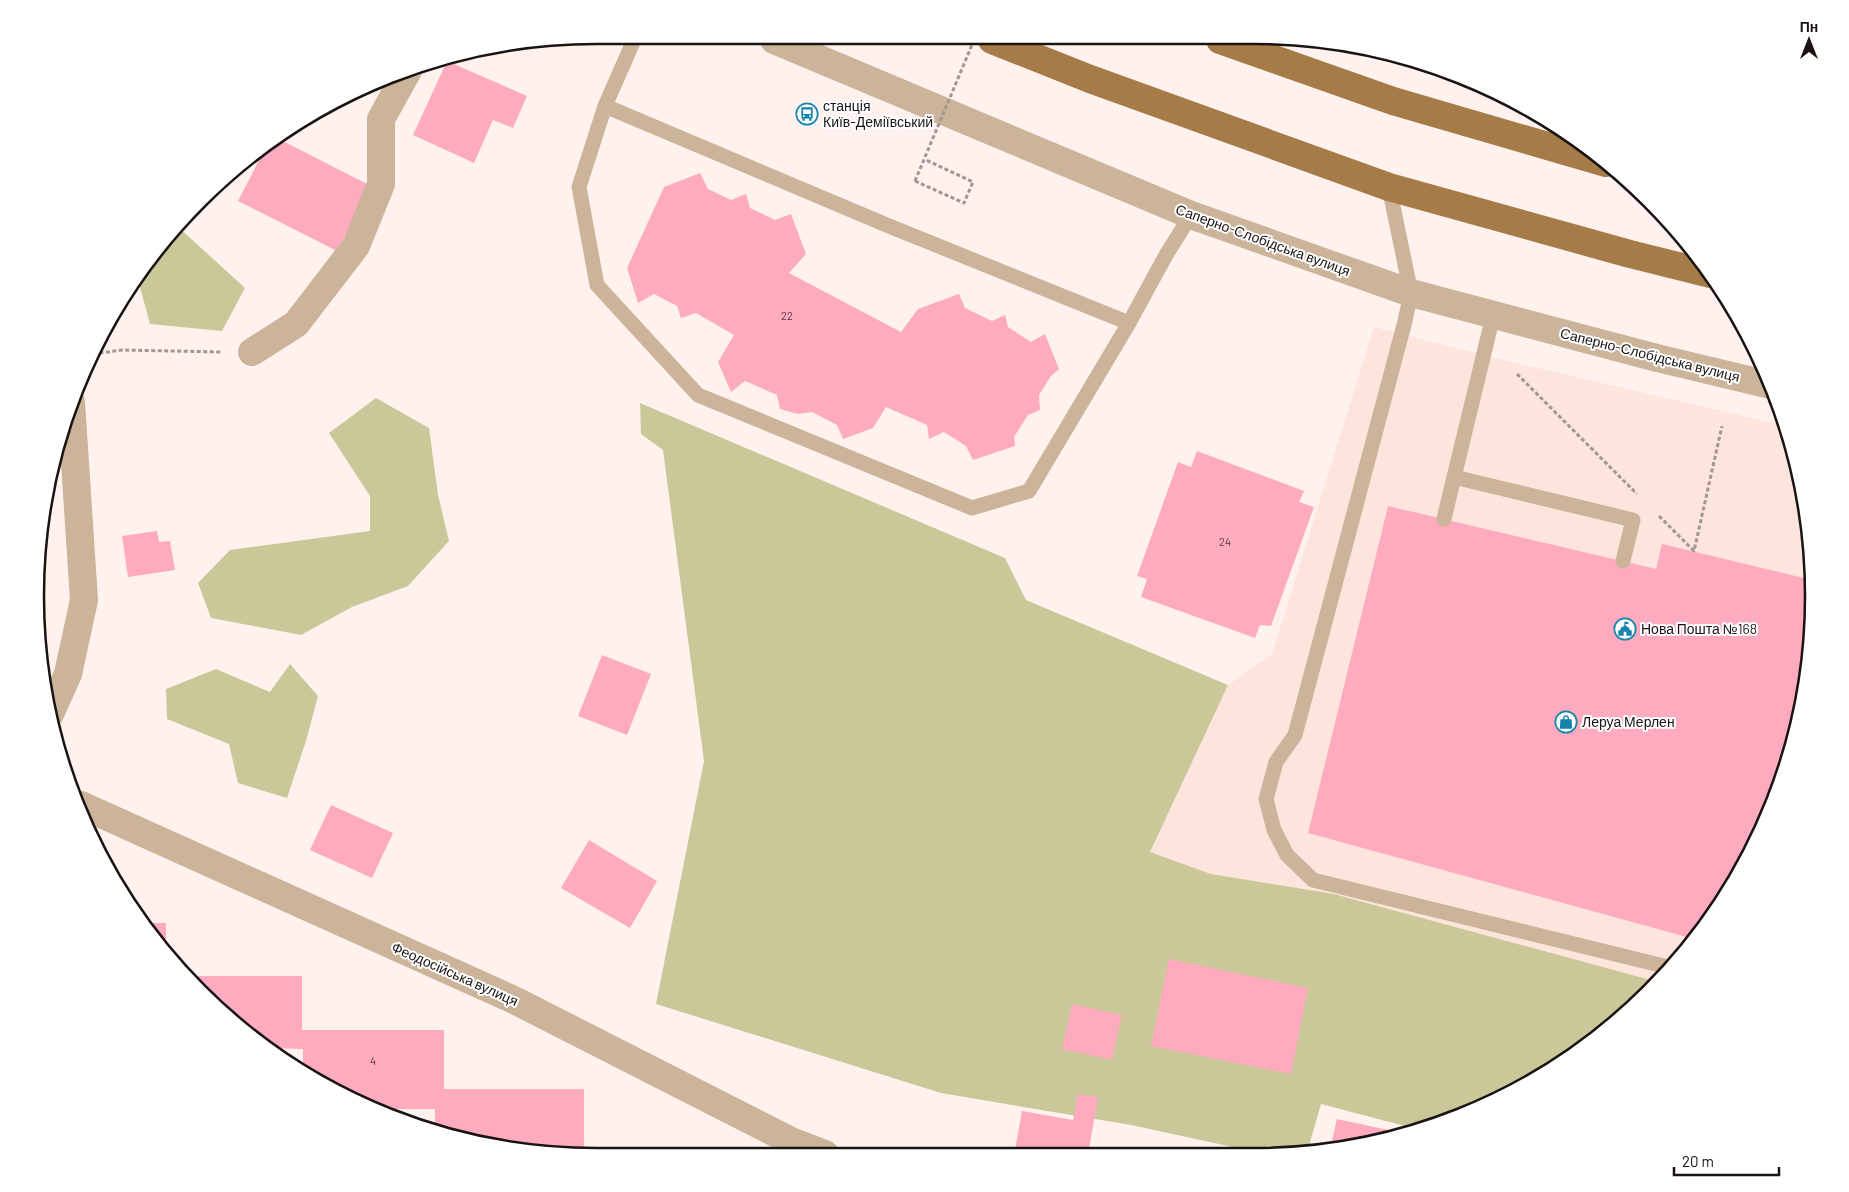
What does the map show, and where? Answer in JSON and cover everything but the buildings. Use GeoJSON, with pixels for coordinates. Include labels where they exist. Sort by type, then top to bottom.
{"type":"FeatureCollection","features":[{"type":"Feature","properties":{"kind":"main road"},"geometry":{"type":"LineString","coordinates":[[1002,44],[1257,141],[1389,187],[1699,271]]}},
{"type":"Feature","properties":{"kind":"main road"},"geometry":{"type":"LineString","coordinates":[[1231,44],[1393,101],[1589,158]]}},
{"type":"Feature","properties":{"kind":"street","name":"Саперно-Слобідська вулиця"},"geometry":{"type":"LineString","coordinates":[[784,44],[1191,215],[1411,293],[1493,316],[1762,383]]}},
{"type":"Feature","properties":{"kind":"street"},"geometry":{"type":"LineString","coordinates":[[252,352],[296,324],[356,246],[381,184],[381,119],[404,79]]}},
{"type":"Feature","properties":{"kind":"street"},"geometry":{"type":"LineString","coordinates":[[54,705],[68,674],[84,600],[72,421]]}},
{"type":"Feature","properties":{"kind":"street","name":"Феодосійська вулиця"},"geometry":{"type":"LineString","coordinates":[[86,807],[514,1000],[792,1147]]}},
{"type":"Feature","properties":{"kind":"lane"},"geometry":{"type":"LineString","coordinates":[[632,44],[606,106],[579,187],[597,285],[698,395],[972,508],[1029,490],[1191,215]]}},
{"type":"Feature","properties":{"kind":"lane"},"geometry":{"type":"LineString","coordinates":[[606,106],[889,226],[1129,323]]}},
{"type":"Feature","properties":{"kind":"lane"},"geometry":{"type":"LineString","coordinates":[[1389,187],[1411,293],[1295,735],[1276,762],[1266,799],[1274,830],[1287,855],[1312,880],[1663,966]]}},
{"type":"Feature","properties":{"kind":"lane"},"geometry":{"type":"LineString","coordinates":[[1444,519],[1493,316]]}},
{"type":"Feature","properties":{"kind":"lane"},"geometry":{"type":"LineString","coordinates":[[1454,476],[1633,520],[1623,560]]}},
{"type":"Feature","properties":{"kind":"path"},"geometry":{"type":"LineString","coordinates":[[926,160],[973,182],[964,203],[915,181],[972,44]]}},
{"type":"Feature","properties":{"kind":"path"},"geometry":{"type":"LineString","coordinates":[[101,353],[122,350],[252,352]]}},
{"type":"Feature","properties":{"kind":"path"},"geometry":{"type":"LineString","coordinates":[[1517,374],[1640,497]]}},
{"type":"Feature","properties":{"kind":"path"},"geometry":{"type":"LineString","coordinates":[[1653,510],[1694,551],[1722,426]]}},
{"type":"Feature","properties":{"kind":"shaded area"},"geometry":{"type":"Polygon","coordinates":[[[182,231],[245,288],[222,331],[150,324],[140,285],[182,231]]]}},
{"type":"Feature","properties":{"kind":"shaded area"},"geometry":{"type":"Polygon","coordinates":[[[1374,327],[1512,362],[1778,424],[1795,488],[1804,560],[1804,632],[1795,704],[1776,774],[1748,840],[1712,903],[1691,932],[1649,980],[1334,894],[1211,874],[1149,852],[1228,685],[1272,654],[1374,327]]]}},
{"type":"Feature","properties":{"kind":"shaded area"},"geometry":{"type":"Polygon","coordinates":[[[376,398],[429,428],[438,495],[449,541],[408,586],[352,607],[301,635],[211,618],[198,583],[230,550],[370,531],[370,496],[329,433],[376,398]]]}},
{"type":"Feature","properties":{"kind":"shaded area"},"geometry":{"type":"Polygon","coordinates":[[[640,403],[1005,558],[1026,600],[1228,685],[1150,852],[1211,874],[1334,894],[1649,980],[1617,1011],[1560,1055],[1497,1091],[1464,1106],[1406,1126],[1321,1104],[1309,1145],[1253,1148],[1237,1148],[1131,1125],[941,1093],[656,1004],[704,761],[663,450],[641,434],[640,403]]]}},
{"type":"Feature","properties":{"kind":"shaded area"},"geometry":{"type":"Polygon","coordinates":[[[290,664],[318,696],[306,741],[287,798],[238,783],[229,744],[167,719],[166,689],[216,669],[270,692],[290,664]]]}},
{"type":"Feature","properties":{"kind":"place","name":"станція Київ-Деміївський"},"geometry":{"type":"Point","coordinates":[807,114]}},
{"type":"Feature","properties":{"kind":"place","name":"Нова Пошта №168"},"geometry":{"type":"Point","coordinates":[1625,629]}},
{"type":"Feature","properties":{"kind":"place","name":"Леруа Мерлен"},"geometry":{"type":"Point","coordinates":[1566,722]}}]}
